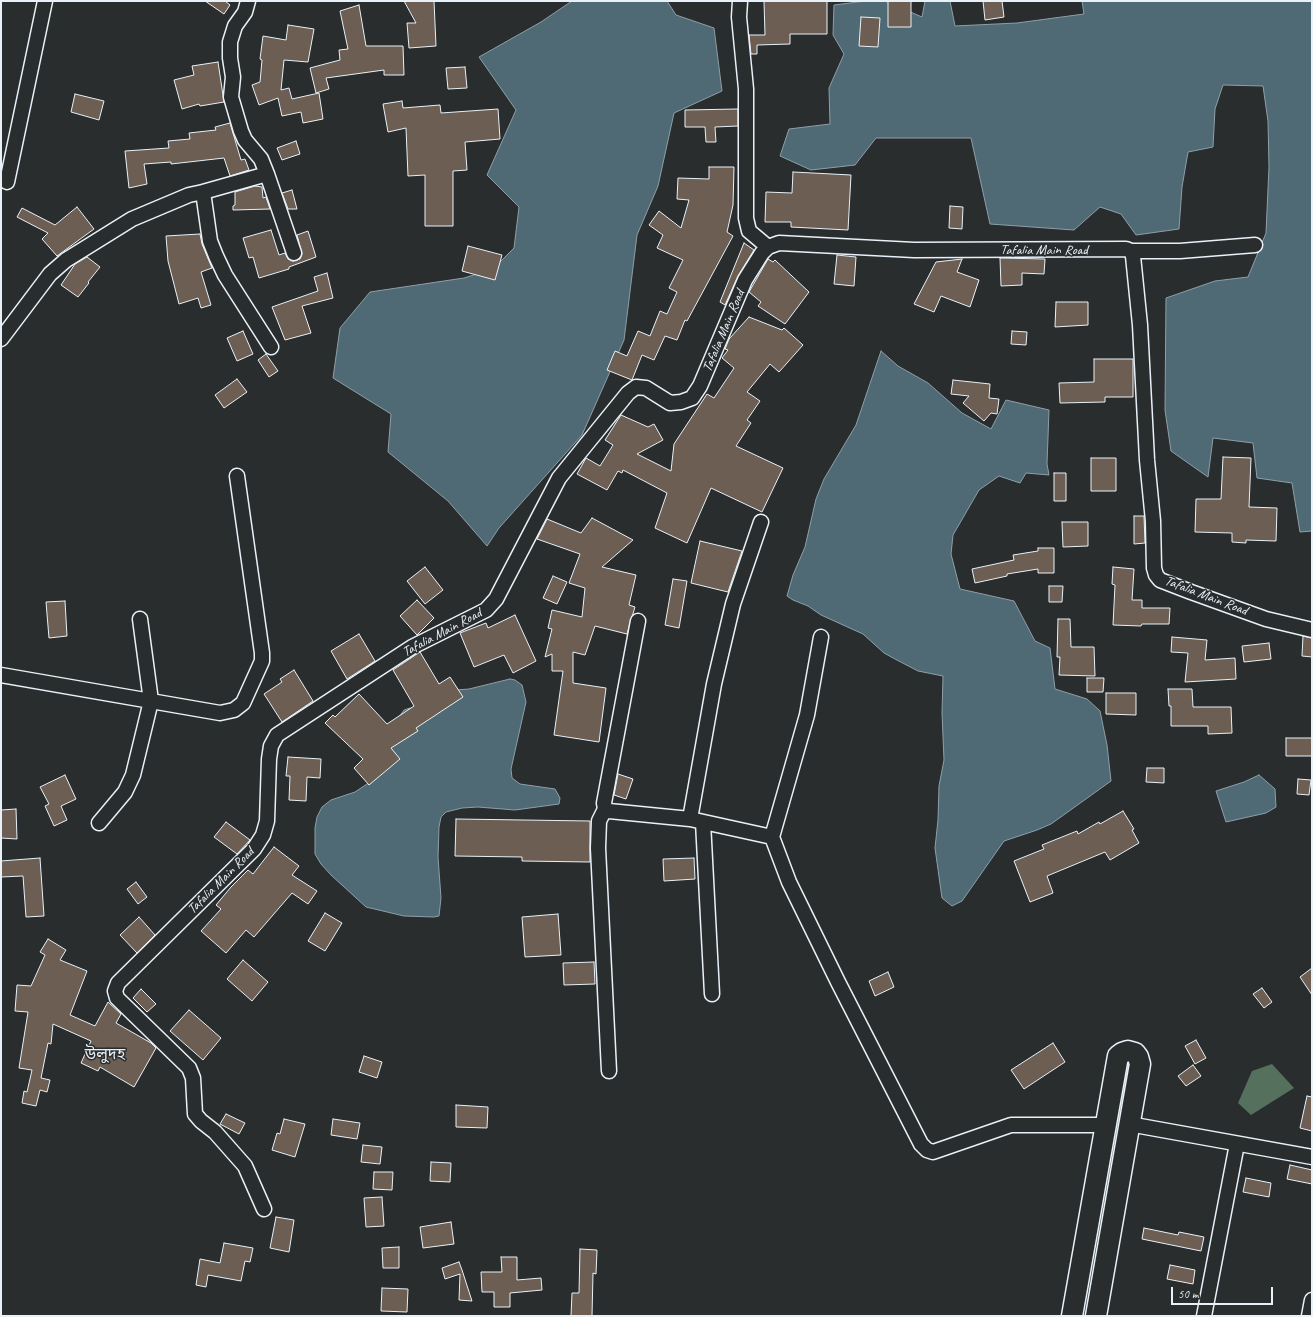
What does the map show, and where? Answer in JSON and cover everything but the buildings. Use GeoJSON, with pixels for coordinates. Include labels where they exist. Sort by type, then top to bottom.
{"type":"FeatureCollection","features":[{"type":"Feature","properties":{"kind":"street"},"geometry":{"type":"LineString","coordinates":[[6,182],[45,1]]}},
{"type":"Feature","properties":{"kind":"street"},"geometry":{"type":"LineString","coordinates":[[248,1],[245,12],[235,26],[230,42],[232,76],[231,97],[240,131],[244,140],[261,159],[294,253]]}},
{"type":"Feature","properties":{"kind":"street"},"geometry":{"type":"LineString","coordinates":[[740,1],[739,17],[746,89],[746,218],[749,231],[768,247]]}},
{"type":"Feature","properties":{"kind":"street"},"geometry":{"type":"LineString","coordinates":[[1,339],[50,274],[66,260],[132,219],[189,195],[267,174]]}},
{"type":"Feature","properties":{"kind":"street"},"geometry":{"type":"LineString","coordinates":[[203,192],[210,241],[214,251],[225,275],[271,347]]}},
{"type":"Feature","properties":{"kind":"street","name":"Tafalia Main Road"},"geometry":{"type":"LineString","coordinates":[[264,1209],[245,1166],[215,1132],[200,1121],[195,1114],[193,1078],[189,1068],[117,998],[115,991],[118,983],[254,849],[263,836],[267,821],[269,759],[271,746],[277,735],[412,647],[486,610],[496,599],[559,478],[628,393],[636,388],[646,388],[670,403],[681,402],[692,398],[700,386],[745,280],[762,253],[768,247],[778,243],[914,250],[1126,249],[1131,251],[1140,325],[1147,460],[1153,521],[1154,568],[1156,575],[1160,580],[1266,619],[1312,630]]}},
{"type":"Feature","properties":{"kind":"street"},"geometry":{"type":"LineString","coordinates":[[1131,251],[1180,251],[1255,245]]}},
{"type":"Feature","properties":{"kind":"street"},"geometry":{"type":"LineString","coordinates":[[1,675],[220,712],[234,710],[243,703],[262,661],[262,653],[237,476]]}},
{"type":"Feature","properties":{"kind":"street"},"geometry":{"type":"LineString","coordinates":[[712,994],[696,821],[714,684],[733,604],[761,522]]}},
{"type":"Feature","properties":{"kind":"street"},"geometry":{"type":"LineString","coordinates":[[100,823],[125,792],[132,775],[151,701],[140,619]]}},
{"type":"Feature","properties":{"kind":"street"},"geometry":{"type":"LineString","coordinates":[[609,1071],[598,848],[599,821],[605,809],[604,803],[638,621]]}},
{"type":"Feature","properties":{"kind":"street"},"geometry":{"type":"LineString","coordinates":[[821,637],[807,715],[772,837],[789,882],[838,982],[921,1144],[927,1150],[933,1152],[1011,1125],[1105,1125]]}},
{"type":"Feature","properties":{"kind":"street"},"geometry":{"type":"LineString","coordinates":[[605,809],[609,811],[696,821],[772,837]]}},
{"type":"Feature","properties":{"kind":"street"},"geometry":{"type":"LineString","coordinates":[[1072,1316],[1118,1056],[1122,1052],[1128,1051],[1135,1053],[1140,1064],[1096,1316]]}},
{"type":"Feature","properties":{"kind":"street"},"geometry":{"type":"LineString","coordinates":[[1129,1124],[1312,1157]]}},
{"type":"Feature","properties":{"kind":"street"},"geometry":{"type":"LineString","coordinates":[[1204,1316],[1237,1144]]}},
{"type":"Feature","properties":{"kind":"street"},"geometry":{"type":"LineString","coordinates":[[1309,1316],[1312,1300]]}},
{"type":"Feature","properties":{"kind":"green space"},"geometry":{"type":"Polygon","coordinates":[[[1272,1064],[1294,1088],[1251,1115],[1238,1103],[1252,1071],[1272,1064]]]}},
{"type":"Feature","properties":{"kind":"water"},"geometry":{"type":"Polygon","coordinates":[[[572,1],[667,1],[676,15],[714,28],[722,91],[674,113],[658,186],[637,235],[624,340],[582,435],[499,528],[487,546],[448,501],[388,452],[391,414],[333,378],[340,328],[370,292],[464,278],[493,269],[514,248],[519,207],[487,175],[516,110],[479,57],[541,22],[572,1]]]}},
{"type":"Feature","properties":{"kind":"water"},"geometry":{"type":"Polygon","coordinates":[[[866,1],[885,1],[922,17],[925,1],[950,1],[955,26],[1017,23],[1084,14],[1082,1],[1312,1],[1312,531],[1300,532],[1292,483],[1257,478],[1253,443],[1213,438],[1208,477],[1171,451],[1165,410],[1166,298],[1215,281],[1248,277],[1266,233],[1269,167],[1268,121],[1263,86],[1223,85],[1215,109],[1213,147],[1188,152],[1182,187],[1179,229],[1136,235],[1121,214],[1100,207],[1074,230],[990,224],[971,138],[876,138],[855,165],[811,170],[780,156],[789,129],[830,124],[829,88],[844,54],[833,35],[834,5],[866,1]]]}},
{"type":"Feature","properties":{"kind":"water"},"geometry":{"type":"Polygon","coordinates":[[[881,351],[898,366],[928,383],[962,413],[991,429],[1006,400],[1049,410],[1047,464],[1049,475],[1026,473],[1020,483],[999,476],[979,490],[953,535],[951,554],[960,589],[1014,601],[1035,641],[1050,648],[1055,689],[1087,699],[1100,711],[1107,745],[1111,781],[1051,824],[1004,841],[962,901],[952,906],[942,898],[935,848],[939,786],[944,760],[942,713],[943,676],[918,671],[884,653],[863,634],[821,615],[808,606],[787,596],[793,575],[805,547],[816,499],[824,479],[856,425],[881,351]]]}},
{"type":"Feature","properties":{"kind":"water"},"geometry":{"type":"Polygon","coordinates":[[[510,679],[515,680],[522,685],[526,702],[511,769],[512,778],[520,784],[555,789],[560,798],[559,804],[515,810],[478,807],[462,808],[446,812],[441,817],[439,827],[438,857],[441,898],[439,916],[404,916],[366,907],[331,875],[321,864],[315,854],[315,828],[317,817],[322,807],[331,800],[355,792],[373,780],[397,720],[404,710],[410,708],[418,711],[456,690],[469,689],[510,679]]]}},
{"type":"Feature","properties":{"kind":"water"},"geometry":{"type":"Polygon","coordinates":[[[1259,775],[1275,789],[1276,807],[1266,813],[1226,822],[1216,791],[1244,782],[1259,775]]]}},
{"type":"Feature","properties":{"kind":"district","name":"উলুদহ"},"geometry":{"type":"Point","coordinates":[105,1055]}}]}
